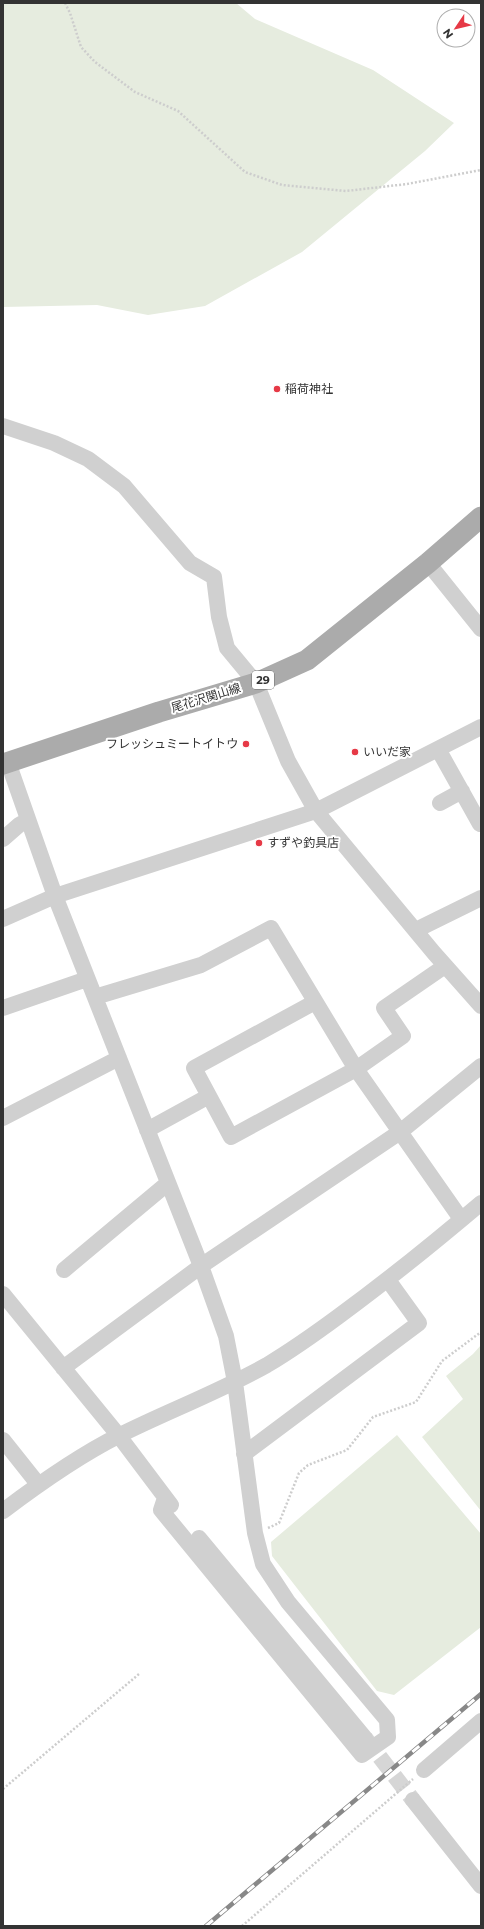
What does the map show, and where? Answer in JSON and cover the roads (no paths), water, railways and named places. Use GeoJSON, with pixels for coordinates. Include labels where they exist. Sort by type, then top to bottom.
{"type":"FeatureCollection","features":[{"type":"Feature","properties":{"kind":"main road","name":"尾花沢関山線"},"geometry":{"type":"LineString","coordinates":[[6,763],[159,712],[256,683],[307,660],[428,563],[481,517]]}},
{"type":"Feature","properties":{"kind":"street"},"geometry":{"type":"LineString","coordinates":[[3,426],[54,443],[88,459],[124,486],[190,563],[214,577],[219,617],[227,648],[256,683],[288,761],[316,811],[445,966],[481,1006]]}},
{"type":"Feature","properties":{"kind":"street"},"geometry":{"type":"LineString","coordinates":[[428,563],[481,629]]}},
{"type":"Feature","properties":{"kind":"street"},"geometry":{"type":"LineString","coordinates":[[3,919],[55,896],[316,811],[481,727]]}},
{"type":"Feature","properties":{"kind":"street"},"geometry":{"type":"LineString","coordinates":[[438,748],[480,824]]}},
{"type":"Feature","properties":{"kind":"street"},"geometry":{"type":"LineString","coordinates":[[6,763],[55,896],[201,1266],[226,1336],[235,1382],[255,1533],[263,1564],[288,1602],[387,1720],[388,1737],[362,1755],[161,1510],[165,1498]]}},
{"type":"Feature","properties":{"kind":"street"},"geometry":{"type":"LineString","coordinates":[[440,803],[462,791]]}},
{"type":"Feature","properties":{"kind":"street"},"geometry":{"type":"LineString","coordinates":[[3,839],[19,825],[28,820]]}},
{"type":"Feature","properties":{"kind":"street"},"geometry":{"type":"LineString","coordinates":[[416,930],[481,898]]}},
{"type":"Feature","properties":{"kind":"street"},"geometry":{"type":"LineString","coordinates":[[95,997],[201,965],[271,928],[356,1069],[461,1219]]}},
{"type":"Feature","properties":{"kind":"street"},"geometry":{"type":"LineString","coordinates":[[315,1002],[194,1068],[231,1137],[356,1069],[403,1036],[384,1008],[445,966]]}},
{"type":"Feature","properties":{"kind":"street"},"geometry":{"type":"LineString","coordinates":[[3,1008],[88,978]]}},
{"type":"Feature","properties":{"kind":"street"},"geometry":{"type":"LineString","coordinates":[[3,1118],[119,1058]]}},
{"type":"Feature","properties":{"kind":"street"},"geometry":{"type":"LineString","coordinates":[[63,1368],[201,1266],[400,1132],[481,1066]]}},
{"type":"Feature","properties":{"kind":"street"},"geometry":{"type":"LineString","coordinates":[[147,1130],[209,1096]]}},
{"type":"Feature","properties":{"kind":"street"},"geometry":{"type":"LineString","coordinates":[[64,1270],[168,1183]]}},
{"type":"Feature","properties":{"kind":"street"},"geometry":{"type":"LineString","coordinates":[[3,1511],[38,1484],[90,1451],[235,1382],[268,1364],[388,1280],[481,1203]]}},
{"type":"Feature","properties":{"kind":"street"},"geometry":{"type":"LineString","coordinates":[[244,1454],[419,1323],[388,1280]]}},
{"type":"Feature","properties":{"kind":"street"},"geometry":{"type":"LineString","coordinates":[[3,1294],[9,1312],[63,1368],[119,1436],[165,1498],[365,1738]]}},
{"type":"Feature","properties":{"kind":"street"},"geometry":{"type":"LineString","coordinates":[[3,1440],[38,1484]]}},
{"type":"Feature","properties":{"kind":"street"},"geometry":{"type":"LineString","coordinates":[[424,1770],[481,1721]]}},
{"type":"Feature","properties":{"kind":"street"},"geometry":{"type":"LineString","coordinates":[[413,1800],[481,1886]]}},
{"type":"Feature","properties":{"kind":"tunnel"},"geometry":{"type":"LineString","coordinates":[[365,1738],[413,1800]]}},
{"type":"Feature","properties":{"kind":"railway"},"geometry":{"type":"LineString","coordinates":[[206,1926],[481,1694]]}},
{"type":"Feature","properties":{"kind":"place","name":"稲荷神社"},"geometry":{"type":"Point","coordinates":[277,389]}},
{"type":"Feature","properties":{"kind":"place","name":"フレッシュミートイトウ"},"geometry":{"type":"Point","coordinates":[246,744]}},
{"type":"Feature","properties":{"kind":"place","name":"いいだ家"},"geometry":{"type":"Point","coordinates":[355,752]}},
{"type":"Feature","properties":{"kind":"place","name":"すずや釣具店"},"geometry":{"type":"Point","coordinates":[259,843]}}]}
